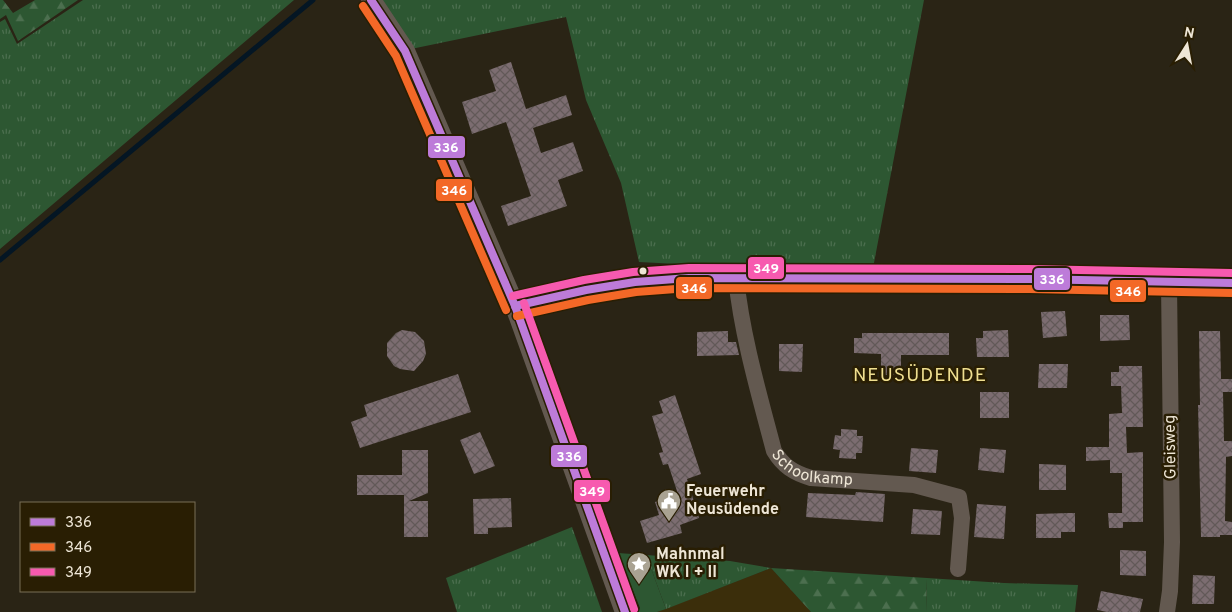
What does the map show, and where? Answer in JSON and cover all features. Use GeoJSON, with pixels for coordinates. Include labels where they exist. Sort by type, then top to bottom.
{"type":"FeatureCollection","features":[{"type":"Feature","properties":{"kind":"street"},"geometry":{"type":"LineString","coordinates":[[371,0],[405,51],[515,306],[625,612]]}},
{"type":"Feature","properties":{"kind":"street"},"geometry":{"type":"LineString","coordinates":[[515,306],[586,290],[635,282],[689,278],[1029,279],[1232,283]]}},
{"type":"Feature","properties":{"kind":"street","name":"Schoolkamp"},"geometry":{"type":"LineString","coordinates":[[736,278],[753,372],[774,451],[779,460],[798,474],[811,478],[914,485],[958,497],[962,518],[958,569]]}},
{"type":"Feature","properties":{"kind":"street","name":"Gleisweg"},"geometry":{"type":"LineString","coordinates":[[1167,612],[1172,542],[1170,283]]}},
{"type":"Feature","properties":{"kind":"shaded area"},"geometry":{"type":"Polygon","coordinates":[[[771,568],[811,612],[657,612],[771,568]]]}},
{"type":"Feature","properties":{"kind":"green space"},"geometry":{"type":"Polygon","coordinates":[[[0,0],[3,0],[13,13],[35,0],[78,0],[18,41],[6,15],[0,19],[0,0]]]}},
{"type":"Feature","properties":{"kind":"green space"},"geometry":{"type":"Polygon","coordinates":[[[83,0],[294,0],[0,249],[0,22],[5,19],[17,44],[83,0]]]}},
{"type":"Feature","properties":{"kind":"green space"},"geometry":{"type":"Polygon","coordinates":[[[381,0],[924,0],[873,268],[718,266],[639,262],[621,183],[586,100],[566,17],[411,49],[381,0]]]}},
{"type":"Feature","properties":{"kind":"green space"},"geometry":{"type":"Polygon","coordinates":[[[572,527],[602,612],[457,612],[446,578],[572,527]]]}},
{"type":"Feature","properties":{"kind":"green space"},"geometry":{"type":"Polygon","coordinates":[[[618,553],[646,555],[666,609],[657,612],[638,612],[640,608],[618,553]]]}},
{"type":"Feature","properties":{"kind":"green space"},"geometry":{"type":"Polygon","coordinates":[[[646,555],[730,561],[771,568],[666,609],[646,555]]]}},
{"type":"Feature","properties":{"kind":"green space"},"geometry":{"type":"Polygon","coordinates":[[[771,568],[927,578],[926,612],[811,612],[771,568]]]}},
{"type":"Feature","properties":{"kind":"green space"},"geometry":{"type":"Polygon","coordinates":[[[927,578],[1078,585],[1075,612],[926,612],[927,578]]]}},
{"type":"Feature","properties":{"kind":"building"},"geometry":{"type":"Polygon","coordinates":[[[511,62],[526,109],[566,95],[572,115],[533,128],[541,153],[573,142],[583,171],[558,180],[567,206],[508,226],[501,206],[531,196],[506,122],[472,134],[462,102],[496,91],[489,70],[511,62]]]}},
{"type":"Feature","properties":{"kind":"building"},"geometry":{"type":"Polygon","coordinates":[[[1065,311],[1067,336],[1043,338],[1041,312],[1065,311]]]}},
{"type":"Feature","properties":{"kind":"building"},"geometry":{"type":"Polygon","coordinates":[[[1100,315],[1129,315],[1130,340],[1100,341],[1100,315]]]}},
{"type":"Feature","properties":{"kind":"building"},"geometry":{"type":"Polygon","coordinates":[[[402,330],[415,332],[424,341],[426,354],[423,361],[414,371],[394,366],[387,356],[387,343],[396,333],[402,330]]]}},
{"type":"Feature","properties":{"kind":"building"},"geometry":{"type":"Polygon","coordinates":[[[1008,330],[1009,357],[977,357],[976,338],[983,338],[983,331],[1008,330]]]}},
{"type":"Feature","properties":{"kind":"building"},"geometry":{"type":"Polygon","coordinates":[[[728,331],[728,342],[736,342],[739,355],[697,356],[697,332],[728,331]]]}},
{"type":"Feature","properties":{"kind":"building"},"geometry":{"type":"Polygon","coordinates":[[[1199,331],[1220,331],[1221,379],[1232,379],[1232,392],[1223,392],[1224,441],[1232,441],[1232,456],[1226,457],[1225,521],[1232,522],[1232,535],[1220,535],[1220,537],[1201,537],[1198,405],[1200,405],[1199,331]]]}},
{"type":"Feature","properties":{"kind":"building"},"geometry":{"type":"Polygon","coordinates":[[[862,333],[949,333],[949,355],[901,355],[901,375],[881,375],[881,354],[854,353],[854,338],[862,338],[862,333]]]}},
{"type":"Feature","properties":{"kind":"building"},"geometry":{"type":"Polygon","coordinates":[[[779,344],[803,344],[802,372],[779,371],[779,344]]]}},
{"type":"Feature","properties":{"kind":"building"},"geometry":{"type":"Polygon","coordinates":[[[1039,364],[1068,364],[1067,388],[1038,388],[1039,364]]]}},
{"type":"Feature","properties":{"kind":"building"},"geometry":{"type":"Polygon","coordinates":[[[1119,366],[1142,366],[1143,427],[1126,427],[1127,453],[1143,452],[1143,522],[1123,522],[1123,528],[1109,528],[1108,513],[1122,513],[1122,473],[1110,473],[1110,460],[1086,461],[1086,447],[1109,447],[1109,414],[1122,413],[1121,386],[1111,386],[1111,372],[1119,372],[1119,366]]]}},
{"type":"Feature","properties":{"kind":"building"},"geometry":{"type":"Polygon","coordinates":[[[458,374],[471,412],[360,448],[351,422],[367,416],[364,405],[458,374]]]}},
{"type":"Feature","properties":{"kind":"building"},"geometry":{"type":"Polygon","coordinates":[[[980,392],[1009,392],[1009,418],[980,418],[980,392]]]}},
{"type":"Feature","properties":{"kind":"building"},"geometry":{"type":"Polygon","coordinates":[[[675,395],[701,474],[687,479],[699,518],[680,525],[682,533],[647,543],[640,521],[659,515],[655,502],[678,494],[668,464],[663,465],[659,453],[663,452],[652,416],[663,413],[659,401],[675,395]]]}},
{"type":"Feature","properties":{"kind":"building"},"geometry":{"type":"Polygon","coordinates":[[[841,429],[857,430],[857,436],[863,436],[862,453],[856,453],[856,459],[839,458],[840,450],[833,449],[835,435],[841,436],[841,429]]]}},
{"type":"Feature","properties":{"kind":"building"},"geometry":{"type":"Polygon","coordinates":[[[480,432],[495,466],[474,474],[460,440],[480,432]]]}},
{"type":"Feature","properties":{"kind":"building"},"geometry":{"type":"Polygon","coordinates":[[[911,448],[938,450],[936,473],[909,471],[911,448]]]}},
{"type":"Feature","properties":{"kind":"building"},"geometry":{"type":"Polygon","coordinates":[[[980,448],[1006,450],[1004,473],[978,470],[980,448]]]}},
{"type":"Feature","properties":{"kind":"building"},"geometry":{"type":"Polygon","coordinates":[[[402,450],[428,450],[428,493],[409,501],[428,501],[428,537],[404,537],[404,495],[357,495],[357,475],[402,475],[402,450]]]}},
{"type":"Feature","properties":{"kind":"building"},"geometry":{"type":"Polygon","coordinates":[[[1039,464],[1066,465],[1066,490],[1039,490],[1039,464]]]}},
{"type":"Feature","properties":{"kind":"building"},"geometry":{"type":"Polygon","coordinates":[[[856,492],[885,494],[883,522],[806,517],[808,493],[855,495],[856,492]]]}},
{"type":"Feature","properties":{"kind":"building"},"geometry":{"type":"Polygon","coordinates":[[[511,498],[512,527],[488,528],[488,534],[474,534],[473,499],[511,498]]]}},
{"type":"Feature","properties":{"kind":"building"},"geometry":{"type":"Polygon","coordinates":[[[977,504],[1006,506],[1004,539],[974,537],[977,504]]]}},
{"type":"Feature","properties":{"kind":"building"},"geometry":{"type":"Polygon","coordinates":[[[913,509],[942,511],[940,535],[911,534],[913,509]]]}},
{"type":"Feature","properties":{"kind":"building"},"geometry":{"type":"Polygon","coordinates":[[[1075,513],[1075,532],[1061,532],[1061,538],[1036,538],[1036,514],[1075,513]]]}},
{"type":"Feature","properties":{"kind":"building"},"geometry":{"type":"Polygon","coordinates":[[[1120,550],[1146,551],[1146,576],[1120,575],[1120,550]]]}},
{"type":"Feature","properties":{"kind":"building"},"geometry":{"type":"Polygon","coordinates":[[[1193,575],[1215,576],[1214,604],[1192,604],[1193,575]]]}},
{"type":"Feature","properties":{"kind":"building"},"geometry":{"type":"Polygon","coordinates":[[[1101,591],[1143,599],[1140,612],[1107,612],[1097,610],[1101,591]]]}},
{"type":"Feature","properties":{"kind":"waterway"},"geometry":{"type":"LineString","coordinates":[[0,260],[313,0]]}},
{"type":"Feature","properties":{"kind":"transit line","name":"336"},"geometry":{"type":"LineString","coordinates":[[371,0],[405,51],[515,306],[625,612]]}},
{"type":"Feature","properties":{"kind":"transit line","name":"346"},"geometry":{"type":"LineString","coordinates":[[363,6],[396,56],[506,310]]}},
{"type":"Feature","properties":{"kind":"transit line","name":"349"},"geometry":{"type":"LineString","coordinates":[[513,296],[584,280],[633,272],[689,268],[1029,269],[1232,273]]}},
{"type":"Feature","properties":{"kind":"transit line","name":"336"},"geometry":{"type":"LineString","coordinates":[[515,306],[586,290],[635,282],[689,278],[1029,279],[1232,283]]}},
{"type":"Feature","properties":{"kind":"transit line","name":"346"},"geometry":{"type":"LineString","coordinates":[[517,316],[588,300],[636,292],[689,288],[1029,289],[1232,293]]}},
{"type":"Feature","properties":{"kind":"transit line","name":"349"},"geometry":{"type":"LineString","coordinates":[[524,303],[634,609]]}},
{"type":"Feature","properties":{"kind":"place","name":"Feuerwehr Neusüdende"},"geometry":{"type":"Point","coordinates":[669,522]}},
{"type":"Feature","properties":{"kind":"place","name":"Mahnmal WK I + II"},"geometry":{"type":"Point","coordinates":[639,585]}},
{"type":"Feature","properties":{"kind":"district","name":"NEUSÜDENDE"},"geometry":{"type":"Point","coordinates":[920,376]}}]}
